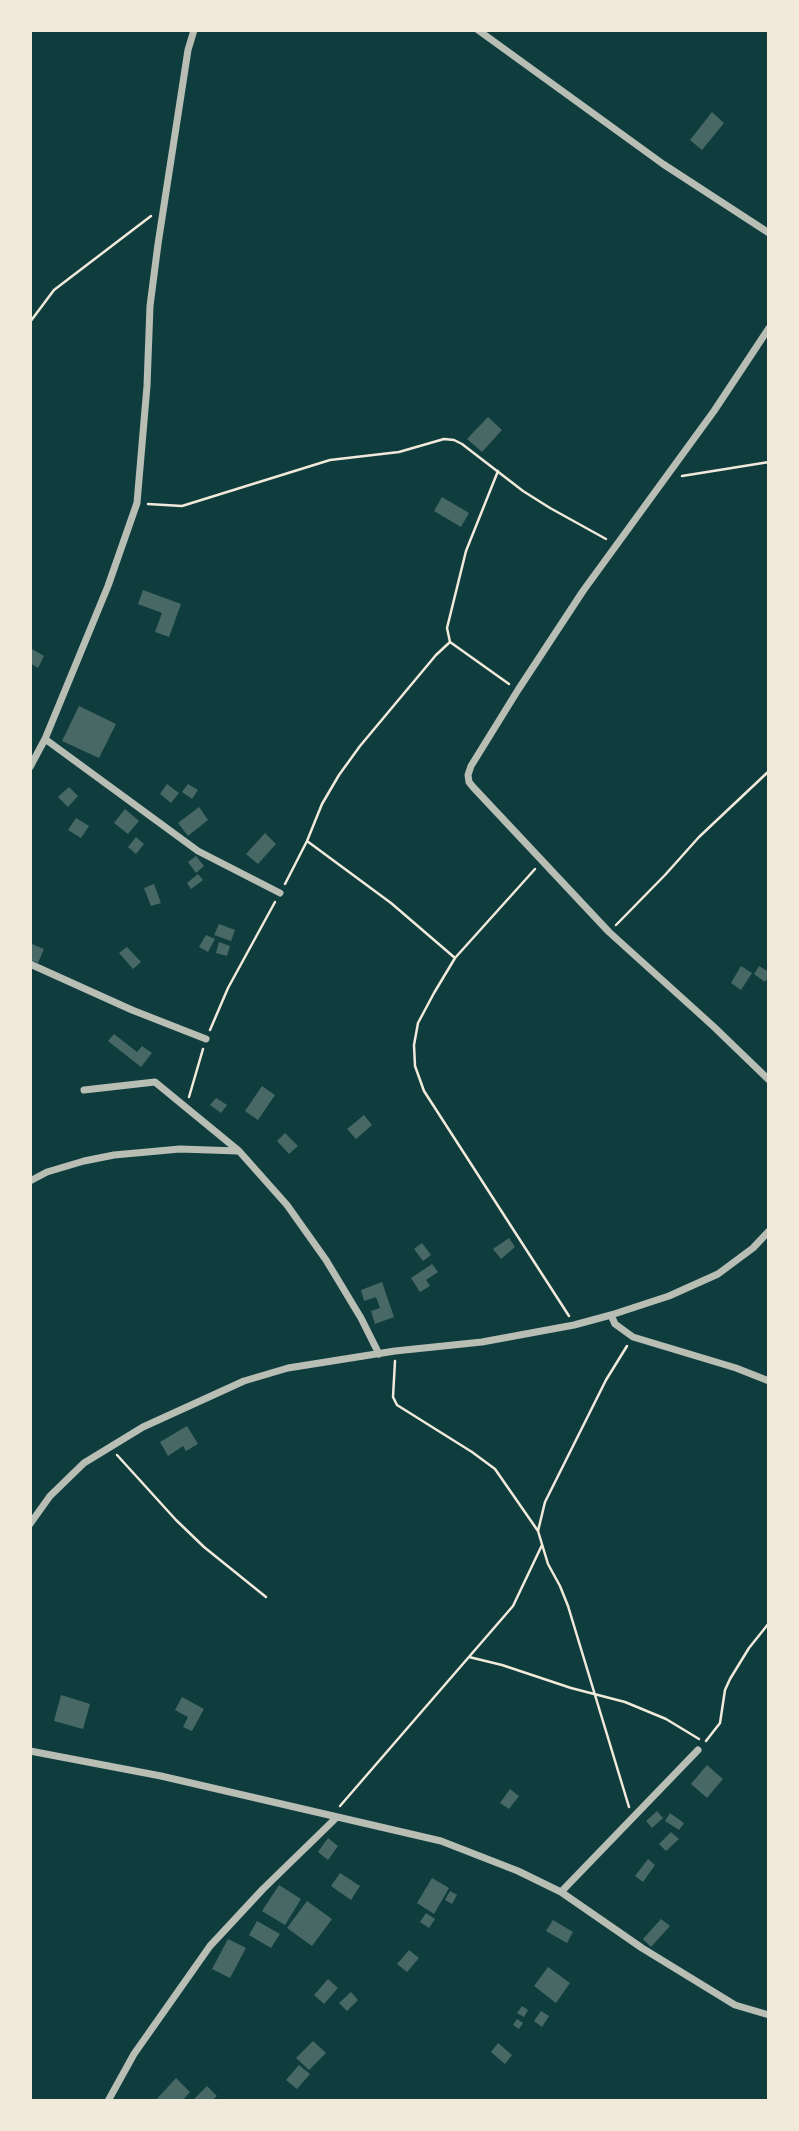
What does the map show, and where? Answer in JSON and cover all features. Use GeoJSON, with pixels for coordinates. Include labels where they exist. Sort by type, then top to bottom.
{"type":"FeatureCollection","features":[{"type":"Feature","properties":{"kind":"street"},"geometry":{"type":"LineString","coordinates":[[30,767],[45,739],[108,586],[137,503],[147,386],[150,306],[162,208],[188,50],[194,30]]}},
{"type":"Feature","properties":{"kind":"street"},"geometry":{"type":"LineString","coordinates":[[478,30],[663,164],[769,233]]}},
{"type":"Feature","properties":{"kind":"street"},"geometry":{"type":"LineString","coordinates":[[769,328],[616,544],[518,690],[471,766],[469,782],[609,932],[769,1080]]}},
{"type":"Feature","properties":{"kind":"street"},"geometry":{"type":"LineString","coordinates":[[45,739],[198,851],[280,893]]}},
{"type":"Feature","properties":{"kind":"street"},"geometry":{"type":"LineString","coordinates":[[30,964],[132,1010],[206,1039]]}},
{"type":"Feature","properties":{"kind":"street"},"geometry":{"type":"LineString","coordinates":[[84,1090],[155,1082],[239,1151],[287,1205],[326,1260],[379,1354]]}},
{"type":"Feature","properties":{"kind":"street"},"geometry":{"type":"LineString","coordinates":[[30,1181],[60,1168],[114,1155],[180,1149],[239,1151]]}},
{"type":"Feature","properties":{"kind":"street"},"geometry":{"type":"LineString","coordinates":[[30,1524],[50,1496],[84,1463],[143,1427],[244,1381],[288,1368],[395,1351],[482,1342],[574,1325],[611,1315],[670,1296],[718,1274],[753,1248],[769,1231]]}},
{"type":"Feature","properties":{"kind":"street"},"geometry":{"type":"LineString","coordinates":[[611,1315],[615,1324],[633,1337],[736,1368],[769,1381]]}},
{"type":"Feature","properties":{"kind":"street"},"geometry":{"type":"LineString","coordinates":[[561,1892],[698,1750]]}},
{"type":"Feature","properties":{"kind":"street"},"geometry":{"type":"LineString","coordinates":[[30,1751],[161,1776],[333,1818],[384,1827],[441,1841],[484,1856],[561,1892],[642,1948],[735,2005],[769,2015]]}},
{"type":"Feature","properties":{"kind":"street"},"geometry":{"type":"LineString","coordinates":[[108,2101],[134,2054],[210,1946],[333,1818]]}},
{"type":"Feature","properties":{"kind":"path"},"geometry":{"type":"LineString","coordinates":[[30,322],[54,290],[162,208]]}},
{"type":"Feature","properties":{"kind":"path"},"geometry":{"type":"LineString","coordinates":[[137,503],[182,506],[330,460],[399,452],[444,439],[462,444],[523,491],[616,544]]}},
{"type":"Feature","properties":{"kind":"path"},"geometry":{"type":"LineString","coordinates":[[668,474],[692,475],[769,463]]}},
{"type":"Feature","properties":{"kind":"path"},"geometry":{"type":"LineString","coordinates":[[498,470],[466,551],[447,628],[450,642],[518,690]]}},
{"type":"Feature","properties":{"kind":"path"},"geometry":{"type":"LineString","coordinates":[[186,1107],[206,1039],[228,988],[307,841],[322,804],[360,746],[436,654],[450,642]]}},
{"type":"Feature","properties":{"kind":"path"},"geometry":{"type":"LineString","coordinates":[[609,932],[699,837],[769,771]]}},
{"type":"Feature","properties":{"kind":"path"},"geometry":{"type":"LineString","coordinates":[[307,841],[391,903],[455,958]]}},
{"type":"Feature","properties":{"kind":"path"},"geometry":{"type":"LineString","coordinates":[[541,861],[455,958],[418,1023],[414,1045],[415,1066],[424,1091],[574,1325]]}},
{"type":"Feature","properties":{"kind":"path"},"geometry":{"type":"LineString","coordinates":[[538,1531],[545,1502],[606,1380],[633,1337]]}},
{"type":"Feature","properties":{"kind":"path"},"geometry":{"type":"LineString","coordinates":[[395,1351],[395,1402],[495,1469],[538,1531],[548,1564],[561,1586],[568,1606],[632,1817]]}},
{"type":"Feature","properties":{"kind":"path"},"geometry":{"type":"LineString","coordinates":[[110,1448],[204,1547],[265,1597]]}},
{"type":"Feature","properties":{"kind":"path"},"geometry":{"type":"LineString","coordinates":[[333,1818],[417,1715],[513,1606],[541,1545]]}},
{"type":"Feature","properties":{"kind":"path"},"geometry":{"type":"LineString","coordinates":[[469,1657],[625,1702],[666,1719],[705,1743],[720,1723],[725,1690],[730,1679],[749,1648],[769,1623]]}},
{"type":"Feature","properties":{"kind":"building"},"geometry":{"type":"Polygon","coordinates":[[[712,112],[724,123],[702,150],[690,140],[712,112]]]}},
{"type":"Feature","properties":{"kind":"building"},"geometry":{"type":"Polygon","coordinates":[[[488,417],[502,430],[482,452],[467,439],[488,417]]]}},
{"type":"Feature","properties":{"kind":"building"},"geometry":{"type":"Polygon","coordinates":[[[442,497],[469,513],[461,527],[434,511],[442,497]]]}},
{"type":"Feature","properties":{"kind":"building"},"geometry":{"type":"Polygon","coordinates":[[[143,590],[181,604],[169,637],[155,632],[162,613],[138,604],[143,590]]]}},
{"type":"Feature","properties":{"kind":"building"},"geometry":{"type":"Polygon","coordinates":[[[30,648],[44,656],[38,668],[30,663],[30,648]]]}},
{"type":"Feature","properties":{"kind":"building"},"geometry":{"type":"Polygon","coordinates":[[[79,706],[116,724],[99,758],[62,741],[79,706]]]}},
{"type":"Feature","properties":{"kind":"building"},"geometry":{"type":"Polygon","coordinates":[[[167,784],[179,793],[171,803],[160,794],[167,784]]]}},
{"type":"Feature","properties":{"kind":"building"},"geometry":{"type":"Polygon","coordinates":[[[188,784],[198,790],[192,799],[182,792],[188,784]]]}},
{"type":"Feature","properties":{"kind":"building"},"geometry":{"type":"Polygon","coordinates":[[[69,787],[78,796],[68,807],[58,797],[69,787]]]}},
{"type":"Feature","properties":{"kind":"building"},"geometry":{"type":"Polygon","coordinates":[[[199,807],[208,820],[188,836],[178,823],[199,807]]]}},
{"type":"Feature","properties":{"kind":"building"},"geometry":{"type":"Polygon","coordinates":[[[125,809],[139,821],[128,834],[114,823],[125,809]]]}},
{"type":"Feature","properties":{"kind":"building"},"geometry":{"type":"Polygon","coordinates":[[[76,818],[89,826],[81,838],[68,830],[76,818]]]}},
{"type":"Feature","properties":{"kind":"building"},"geometry":{"type":"Polygon","coordinates":[[[265,833],[276,844],[258,864],[246,854],[265,833]]]}},
{"type":"Feature","properties":{"kind":"building"},"geometry":{"type":"Polygon","coordinates":[[[136,837],[144,844],[136,854],[128,847],[136,837]]]}},
{"type":"Feature","properties":{"kind":"building"},"geometry":{"type":"Polygon","coordinates":[[[196,856],[204,866],[196,873],[188,862],[196,856]]]}},
{"type":"Feature","properties":{"kind":"building"},"geometry":{"type":"Polygon","coordinates":[[[198,874],[203,880],[191,889],[187,883],[198,874]]]}},
{"type":"Feature","properties":{"kind":"building"},"geometry":{"type":"Polygon","coordinates":[[[154,884],[161,903],[151,906],[144,888],[154,884]]]}},
{"type":"Feature","properties":{"kind":"building"},"geometry":{"type":"Polygon","coordinates":[[[219,924],[235,930],[231,941],[214,935],[219,924]]]}},
{"type":"Feature","properties":{"kind":"building"},"geometry":{"type":"Polygon","coordinates":[[[206,935],[215,939],[208,952],[199,947],[206,935]]]}},
{"type":"Feature","properties":{"kind":"building"},"geometry":{"type":"Polygon","coordinates":[[[219,942],[230,946],[227,956],[216,953],[219,942]]]}},
{"type":"Feature","properties":{"kind":"building"},"geometry":{"type":"Polygon","coordinates":[[[32,944],[44,949],[38,963],[30,960],[32,944]]]}},
{"type":"Feature","properties":{"kind":"building"},"geometry":{"type":"Polygon","coordinates":[[[127,947],[141,962],[133,969],[119,953],[127,947]]]}},
{"type":"Feature","properties":{"kind":"building"},"geometry":{"type":"Polygon","coordinates":[[[741,966],[752,973],[741,990],[731,983],[741,966]]]}},
{"type":"Feature","properties":{"kind":"building"},"geometry":{"type":"Polygon","coordinates":[[[759,966],[769,972],[765,982],[754,974],[759,966]]]}},
{"type":"Feature","properties":{"kind":"building"},"geometry":{"type":"Polygon","coordinates":[[[114,1034],[137,1052],[142,1046],[152,1053],[141,1067],[108,1041],[114,1034]]]}},
{"type":"Feature","properties":{"kind":"building"},"geometry":{"type":"Polygon","coordinates":[[[262,1086],[275,1095],[258,1120],[245,1111],[262,1086]]]}},
{"type":"Feature","properties":{"kind":"building"},"geometry":{"type":"Polygon","coordinates":[[[216,1098],[227,1105],[221,1113],[210,1105],[216,1098]]]}},
{"type":"Feature","properties":{"kind":"building"},"geometry":{"type":"Polygon","coordinates":[[[364,1115],[372,1125],[356,1139],[347,1129],[364,1115]]]}},
{"type":"Feature","properties":{"kind":"building"},"geometry":{"type":"Polygon","coordinates":[[[285,1133],[298,1146],[289,1154],[277,1141],[285,1133]]]}},
{"type":"Feature","properties":{"kind":"building"},"geometry":{"type":"Polygon","coordinates":[[[509,1238],[515,1247],[501,1259],[493,1249],[509,1238]]]}},
{"type":"Feature","properties":{"kind":"building"},"geometry":{"type":"Polygon","coordinates":[[[422,1243],[431,1255],[423,1261],[414,1249],[422,1243]]]}},
{"type":"Feature","properties":{"kind":"building"},"geometry":{"type":"Polygon","coordinates":[[[432,1264],[438,1272],[426,1280],[430,1286],[420,1292],[411,1278],[432,1264]]]}},
{"type":"Feature","properties":{"kind":"building"},"geometry":{"type":"Polygon","coordinates":[[[382,1282],[394,1317],[375,1324],[371,1311],[380,1308],[376,1297],[364,1301],[361,1290],[382,1282]]]}},
{"type":"Feature","properties":{"kind":"building"},"geometry":{"type":"Polygon","coordinates":[[[187,1426],[198,1444],[186,1451],[183,1446],[168,1456],[160,1442],[187,1426]]]}},
{"type":"Feature","properties":{"kind":"building"},"geometry":{"type":"Polygon","coordinates":[[[61,1695],[90,1704],[83,1729],[54,1721],[61,1695]]]}},
{"type":"Feature","properties":{"kind":"building"},"geometry":{"type":"Polygon","coordinates":[[[182,1697],[204,1709],[192,1731],[183,1727],[188,1717],[175,1710],[182,1697]]]}},
{"type":"Feature","properties":{"kind":"building"},"geometry":{"type":"Polygon","coordinates":[[[707,1765],[723,1779],[707,1798],[691,1784],[707,1765]]]}},
{"type":"Feature","properties":{"kind":"building"},"geometry":{"type":"Polygon","coordinates":[[[510,1789],[519,1796],[509,1809],[500,1803],[510,1789]]]}},
{"type":"Feature","properties":{"kind":"building"},"geometry":{"type":"Polygon","coordinates":[[[657,1811],[663,1818],[652,1828],[646,1821],[657,1811]]]}},
{"type":"Feature","properties":{"kind":"building"},"geometry":{"type":"Polygon","coordinates":[[[670,1813],[684,1823],[679,1830],[665,1821],[670,1813]]]}},
{"type":"Feature","properties":{"kind":"building"},"geometry":{"type":"Polygon","coordinates":[[[671,1832],[679,1839],[666,1851],[659,1844],[671,1832]]]}},
{"type":"Feature","properties":{"kind":"building"},"geometry":{"type":"Polygon","coordinates":[[[328,1838],[338,1846],[328,1860],[318,1852],[328,1838]]]}},
{"type":"Feature","properties":{"kind":"building"},"geometry":{"type":"Polygon","coordinates":[[[648,1859],[655,1865],[643,1882],[635,1876],[648,1859]]]}},
{"type":"Feature","properties":{"kind":"building"},"geometry":{"type":"Polygon","coordinates":[[[340,1873],[360,1886],[351,1900],[331,1886],[340,1873]]]}},
{"type":"Feature","properties":{"kind":"building"},"geometry":{"type":"Polygon","coordinates":[[[432,1878],[449,1888],[434,1914],[417,1903],[432,1878]]]}},
{"type":"Feature","properties":{"kind":"building"},"geometry":{"type":"Polygon","coordinates":[[[279,1885],[301,1899],[285,1925],[262,1911],[279,1885]]]}},
{"type":"Feature","properties":{"kind":"building"},"geometry":{"type":"Polygon","coordinates":[[[450,1891],[457,1895],[452,1904],[445,1900],[450,1891]]]}},
{"type":"Feature","properties":{"kind":"building"},"geometry":{"type":"Polygon","coordinates":[[[307,1901],[332,1919],[312,1946],[287,1928],[307,1901]]]}},
{"type":"Feature","properties":{"kind":"building"},"geometry":{"type":"Polygon","coordinates":[[[426,1913],[435,1919],[429,1928],[420,1922],[426,1913]]]}},
{"type":"Feature","properties":{"kind":"building"},"geometry":{"type":"Polygon","coordinates":[[[661,1919],[670,1926],[651,1947],[643,1939],[661,1919]]]}},
{"type":"Feature","properties":{"kind":"building"},"geometry":{"type":"Polygon","coordinates":[[[553,1920],[573,1932],[567,1943],[546,1931],[553,1920]]]}},
{"type":"Feature","properties":{"kind":"building"},"geometry":{"type":"Polygon","coordinates":[[[257,1921],[280,1934],[271,1948],[249,1935],[257,1921]]]}},
{"type":"Feature","properties":{"kind":"building"},"geometry":{"type":"Polygon","coordinates":[[[228,1939],[246,1948],[230,1978],[212,1969],[228,1939]]]}},
{"type":"Feature","properties":{"kind":"building"},"geometry":{"type":"Polygon","coordinates":[[[409,1950],[419,1958],[407,1972],[397,1964],[409,1950]]]}},
{"type":"Feature","properties":{"kind":"building"},"geometry":{"type":"Polygon","coordinates":[[[548,1967],[570,1983],[556,2003],[534,1986],[548,1967]]]}},
{"type":"Feature","properties":{"kind":"building"},"geometry":{"type":"Polygon","coordinates":[[[328,1979],[338,1988],[324,2004],[314,1995],[328,1979]]]}},
{"type":"Feature","properties":{"kind":"building"},"geometry":{"type":"Polygon","coordinates":[[[351,1992],[358,2000],[347,2011],[339,2003],[351,1992]]]}},
{"type":"Feature","properties":{"kind":"building"},"geometry":{"type":"Polygon","coordinates":[[[522,2006],[528,2010],[524,2017],[517,2013],[522,2006]]]}},
{"type":"Feature","properties":{"kind":"building"},"geometry":{"type":"Polygon","coordinates":[[[541,2011],[549,2016],[542,2027],[534,2021],[541,2011]]]}},
{"type":"Feature","properties":{"kind":"building"},"geometry":{"type":"Polygon","coordinates":[[[517,2019],[523,2023],[519,2029],[513,2025],[517,2019]]]}},
{"type":"Feature","properties":{"kind":"building"},"geometry":{"type":"Polygon","coordinates":[[[313,2041],[326,2053],[309,2070],[296,2058],[313,2041]]]}},
{"type":"Feature","properties":{"kind":"building"},"geometry":{"type":"Polygon","coordinates":[[[498,2043],[512,2055],[505,2064],[491,2052],[498,2043]]]}},
{"type":"Feature","properties":{"kind":"building"},"geometry":{"type":"Polygon","coordinates":[[[299,2065],[310,2074],[297,2089],[286,2080],[299,2065]]]}},
{"type":"Feature","properties":{"kind":"building"},"geometry":{"type":"Polygon","coordinates":[[[176,2078],[190,2092],[182,2101],[155,2101],[176,2078]]]}},
{"type":"Feature","properties":{"kind":"building"},"geometry":{"type":"Polygon","coordinates":[[[207,2086],[217,2096],[211,2101],[194,2099],[207,2086]]]}}]}
